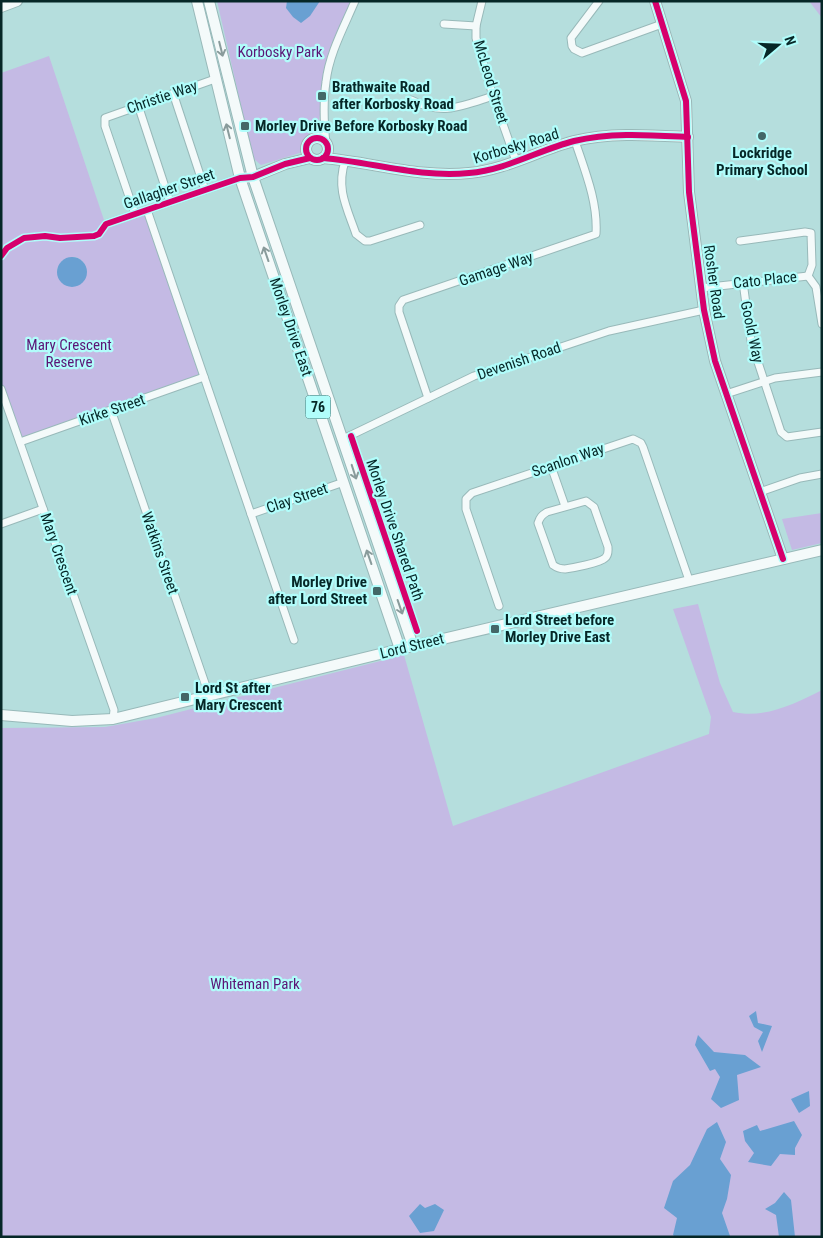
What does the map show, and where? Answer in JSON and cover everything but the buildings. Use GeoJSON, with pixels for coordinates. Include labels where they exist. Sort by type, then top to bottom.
{"type":"FeatureCollection","features":[{"type":"Feature","properties":{"kind":"main road"},"geometry":{"type":"LineString","coordinates":[[1,7],[17,1]]}},
{"type":"Feature","properties":{"kind":"main road","name":"Morley Drive East"},"geometry":{"type":"LineString","coordinates":[[197,1],[240,178],[400,649]]}},
{"type":"Feature","properties":{"kind":"main road","name":"Morley Drive East"},"geometry":{"type":"LineString","coordinates":[[209,1],[252,174],[413,646]]}},
{"type":"Feature","properties":{"kind":"main road","name":"Rosher Road"},"geometry":{"type":"LineString","coordinates":[[654,1],[684,93],[687,116],[689,192],[704,310],[715,361],[783,559]]}},
{"type":"Feature","properties":{"kind":"main road","name":"Korbosky Road"},"geometry":{"type":"LineString","coordinates":[[323,158],[408,172],[472,173],[488,170],[574,141],[624,134],[688,137]]}},
{"type":"Feature","properties":{"kind":"main road"},"geometry":{"type":"LineString","coordinates":[[308,155],[309,142],[324,143],[343,160]]}},
{"type":"Feature","properties":{"kind":"main road"},"geometry":{"type":"LineString","coordinates":[[308,155],[316,160],[323,158],[327,153],[324,143]]}},
{"type":"Feature","properties":{"kind":"main road"},"geometry":{"type":"LineString","coordinates":[[240,178],[308,155]]}},
{"type":"Feature","properties":{"kind":"main road","name":"Lord Street"},"geometry":{"type":"LineString","coordinates":[[1,715],[72,721],[113,720],[400,649],[822,550]]}},
{"type":"Feature","properties":{"kind":"street"},"geometry":{"type":"LineString","coordinates":[[324,143],[326,81],[330,62],[355,1]]}},
{"type":"Feature","properties":{"kind":"street","name":"McLeod Street"},"geometry":{"type":"LineString","coordinates":[[482,1],[476,26],[479,50],[516,161]]}},
{"type":"Feature","properties":{"kind":"street"},"geometry":{"type":"LineString","coordinates":[[599,1],[571,38],[572,46],[578,52],[582,53],[662,24]]}},
{"type":"Feature","properties":{"kind":"street"},"geometry":{"type":"LineString","coordinates":[[444,24],[476,26]]}},
{"type":"Feature","properties":{"kind":"street","name":"Christie Way"},"geometry":{"type":"LineString","coordinates":[[135,214],[105,126],[105,118],[215,79]]}},
{"type":"Feature","properties":{"kind":"street"},"geometry":{"type":"LineString","coordinates":[[173,93],[205,190]]}},
{"type":"Feature","properties":{"kind":"street"},"geometry":{"type":"LineString","coordinates":[[411,100],[424,107],[450,108],[494,96]]}},
{"type":"Feature","properties":{"kind":"street"},"geometry":{"type":"LineString","coordinates":[[138,105],[170,202]]}},
{"type":"Feature","properties":{"kind":"street","name":"Gamage Way"},"geometry":{"type":"LineString","coordinates":[[428,398],[399,312],[400,304],[403,300],[596,234],[591,188],[574,141]]}},
{"type":"Feature","properties":{"kind":"street"},"geometry":{"type":"LineString","coordinates":[[343,160],[341,191],[356,234],[370,242],[420,225]]}},
{"type":"Feature","properties":{"kind":"street","name":"Gallagher Street"},"geometry":{"type":"LineString","coordinates":[[106,224],[240,178]]}},
{"type":"Feature","properties":{"kind":"street","name":"Gallagher Street"},"geometry":{"type":"LineString","coordinates":[[147,210],[294,640]]}},
{"type":"Feature","properties":{"kind":"street"},"geometry":{"type":"LineString","coordinates":[[740,241],[805,232],[811,233],[812,265],[808,276]]}},
{"type":"Feature","properties":{"kind":"street","name":"Cato Place"},"geometry":{"type":"LineString","coordinates":[[701,288],[808,276],[816,287],[822,324]]}},
{"type":"Feature","properties":{"kind":"street","name":"Goold Way"},"geometry":{"type":"LineString","coordinates":[[743,282],[751,341],[781,432],[789,436],[822,432]]}},
{"type":"Feature","properties":{"kind":"street","name":"Devenish Road"},"geometry":{"type":"LineString","coordinates":[[343,439],[474,376],[600,334],[704,310]]}},
{"type":"Feature","properties":{"kind":"street"},"geometry":{"type":"LineString","coordinates":[[726,394],[764,381],[822,372]]}},
{"type":"Feature","properties":{"kind":"street","name":"Kirke Street"},"geometry":{"type":"LineString","coordinates":[[20,442],[204,377]]}},
{"type":"Feature","properties":{"kind":"street","name":"Mary Crescent"},"geometry":{"type":"LineString","coordinates":[[1,389],[114,710],[113,720]]}},
{"type":"Feature","properties":{"kind":"street","name":"Watkins Street"},"geometry":{"type":"LineString","coordinates":[[111,410],[209,695]]}},
{"type":"Feature","properties":{"kind":"street","name":"Scanlon Way"},"geometry":{"type":"LineString","coordinates":[[500,606],[466,509],[466,499],[472,493],[633,439],[641,443],[689,580]]}},
{"type":"Feature","properties":{"kind":"street"},"geometry":{"type":"LineString","coordinates":[[551,466],[565,506]]}},
{"type":"Feature","properties":{"kind":"street"},"geometry":{"type":"LineString","coordinates":[[760,492],[800,478],[822,474]]}},
{"type":"Feature","properties":{"kind":"street","name":"Clay Street"},"geometry":{"type":"LineString","coordinates":[[251,514],[344,482]]}},
{"type":"Feature","properties":{"kind":"street"},"geometry":{"type":"LineString","coordinates":[[586,500],[594,507],[608,547],[606,558],[564,569],[556,568],[553,565],[538,523],[542,515],[565,506],[586,500]]}},
{"type":"Feature","properties":{"kind":"street"},"geometry":{"type":"LineString","coordinates":[[1,524],[43,509]]}},
{"type":"Feature","properties":{"kind":"green space","name":"Korbosky Park"},"geometry":{"type":"Polygon","coordinates":[[[217,1],[352,1],[330,56],[317,132],[303,152],[261,165],[253,158],[217,1]]]}},
{"type":"Feature","properties":{"kind":"green space"},"geometry":{"type":"Polygon","coordinates":[[[809,1],[822,1],[822,18],[809,1]]]}},
{"type":"Feature","properties":{"kind":"green space","name":"Mary Crescent Reserve"},"geometry":{"type":"Polygon","coordinates":[[[49,56],[105,223],[147,210],[204,377],[20,442],[1,389],[1,73],[49,56]],[[75,257],[62,261],[57,269],[76,286],[81,283],[86,275],[86,267],[80,259],[75,257]]]}},
{"type":"Feature","properties":{"kind":"green space"},"geometry":{"type":"Polygon","coordinates":[[[822,513],[822,543],[792,550],[782,519],[822,513]]]}},
{"type":"Feature","properties":{"kind":"green space","name":"Whiteman Park"},"geometry":{"type":"Polygon","coordinates":[[[698,604],[720,683],[733,712],[745,714],[768,712],[790,705],[822,690],[822,1237],[1,1237],[1,728],[105,727],[156,718],[404,655],[453,826],[709,734],[711,717],[673,609],[698,604]]]}},
{"type":"Feature","properties":{"kind":"water"},"geometry":{"type":"Polygon","coordinates":[[[287,1],[320,1],[310,16],[301,23],[286,8],[287,1]]]}},
{"type":"Feature","properties":{"kind":"water"},"geometry":{"type":"Polygon","coordinates":[[[72,257],[83,261],[87,272],[83,283],[72,287],[61,283],[57,272],[61,261],[72,257]]]}},
{"type":"Feature","properties":{"kind":"water"},"geometry":{"type":"Polygon","coordinates":[[[756,1011],[758,1023],[772,1026],[762,1052],[758,1041],[763,1032],[754,1027],[749,1016],[756,1011]]]}},
{"type":"Feature","properties":{"kind":"water"},"geometry":{"type":"Polygon","coordinates":[[[698,1035],[714,1052],[745,1055],[761,1067],[737,1075],[739,1100],[721,1108],[711,1099],[720,1077],[715,1069],[710,1071],[695,1045],[698,1035]]]}},
{"type":"Feature","properties":{"kind":"water"},"geometry":{"type":"Polygon","coordinates":[[[809,1091],[810,1106],[799,1113],[791,1099],[809,1091]]]}},
{"type":"Feature","properties":{"kind":"water"},"geometry":{"type":"Polygon","coordinates":[[[794,1121],[802,1135],[795,1148],[795,1155],[780,1154],[771,1166],[748,1162],[754,1153],[745,1141],[743,1131],[757,1125],[760,1131],[794,1121]]]}},
{"type":"Feature","properties":{"kind":"water"},"geometry":{"type":"Polygon","coordinates":[[[717,1122],[726,1142],[720,1159],[731,1175],[727,1199],[722,1213],[730,1236],[675,1237],[673,1235],[677,1218],[664,1208],[673,1181],[690,1165],[707,1129],[717,1122]]]}},
{"type":"Feature","properties":{"kind":"water"},"geometry":{"type":"Polygon","coordinates":[[[784,1192],[791,1200],[795,1237],[779,1237],[776,1215],[765,1209],[775,1203],[784,1192]]]}},
{"type":"Feature","properties":{"kind":"water"},"geometry":{"type":"Polygon","coordinates":[[[420,1204],[425,1208],[435,1204],[444,1210],[434,1231],[420,1233],[409,1216],[420,1204]]]}},
{"type":"Feature","properties":{"kind":"cycle path"},"geometry":{"type":"LineString","coordinates":[[655,1],[686,101],[689,192],[704,310],[715,361],[783,559]]}},
{"type":"Feature","properties":{"kind":"cycle path"},"geometry":{"type":"LineString","coordinates":[[323,158],[414,172],[469,173],[496,168],[561,145],[588,138],[631,135],[688,137]]}},
{"type":"Feature","properties":{"kind":"cycle path"},"geometry":{"type":"LineString","coordinates":[[317,138],[327,145],[328,149],[321,159],[317,160],[307,153],[306,149],[313,139],[317,138]]}},
{"type":"Feature","properties":{"kind":"cycle path"},"geometry":{"type":"LineString","coordinates":[[1,256],[7,248],[24,238],[94,236],[99,234],[106,224],[240,178],[253,177],[285,164],[310,158]]}},
{"type":"Feature","properties":{"kind":"cycle path","name":"Morley Drive Shared Path"},"geometry":{"type":"LineString","coordinates":[[351,436],[417,631]]}},
{"type":"Feature","properties":{"kind":"place","name":"Brathwaite Road after Korbosky Road"},"geometry":{"type":"Point","coordinates":[322,96]}},
{"type":"Feature","properties":{"kind":"place","name":"Morley Drive Before Korbosky Road"},"geometry":{"type":"Point","coordinates":[245,126]}},
{"type":"Feature","properties":{"kind":"place","name":"Lockridge Primary School"},"geometry":{"type":"Point","coordinates":[762,136]}},
{"type":"Feature","properties":{"kind":"place","name":"Morley Drive after Lord Street"},"geometry":{"type":"Point","coordinates":[377,591]}},
{"type":"Feature","properties":{"kind":"place","name":"Lord Street before Morley Drive East"},"geometry":{"type":"Point","coordinates":[495,629]}},
{"type":"Feature","properties":{"kind":"place","name":"Lord St after Mary Crescent"},"geometry":{"type":"Point","coordinates":[185,697]}}]}
